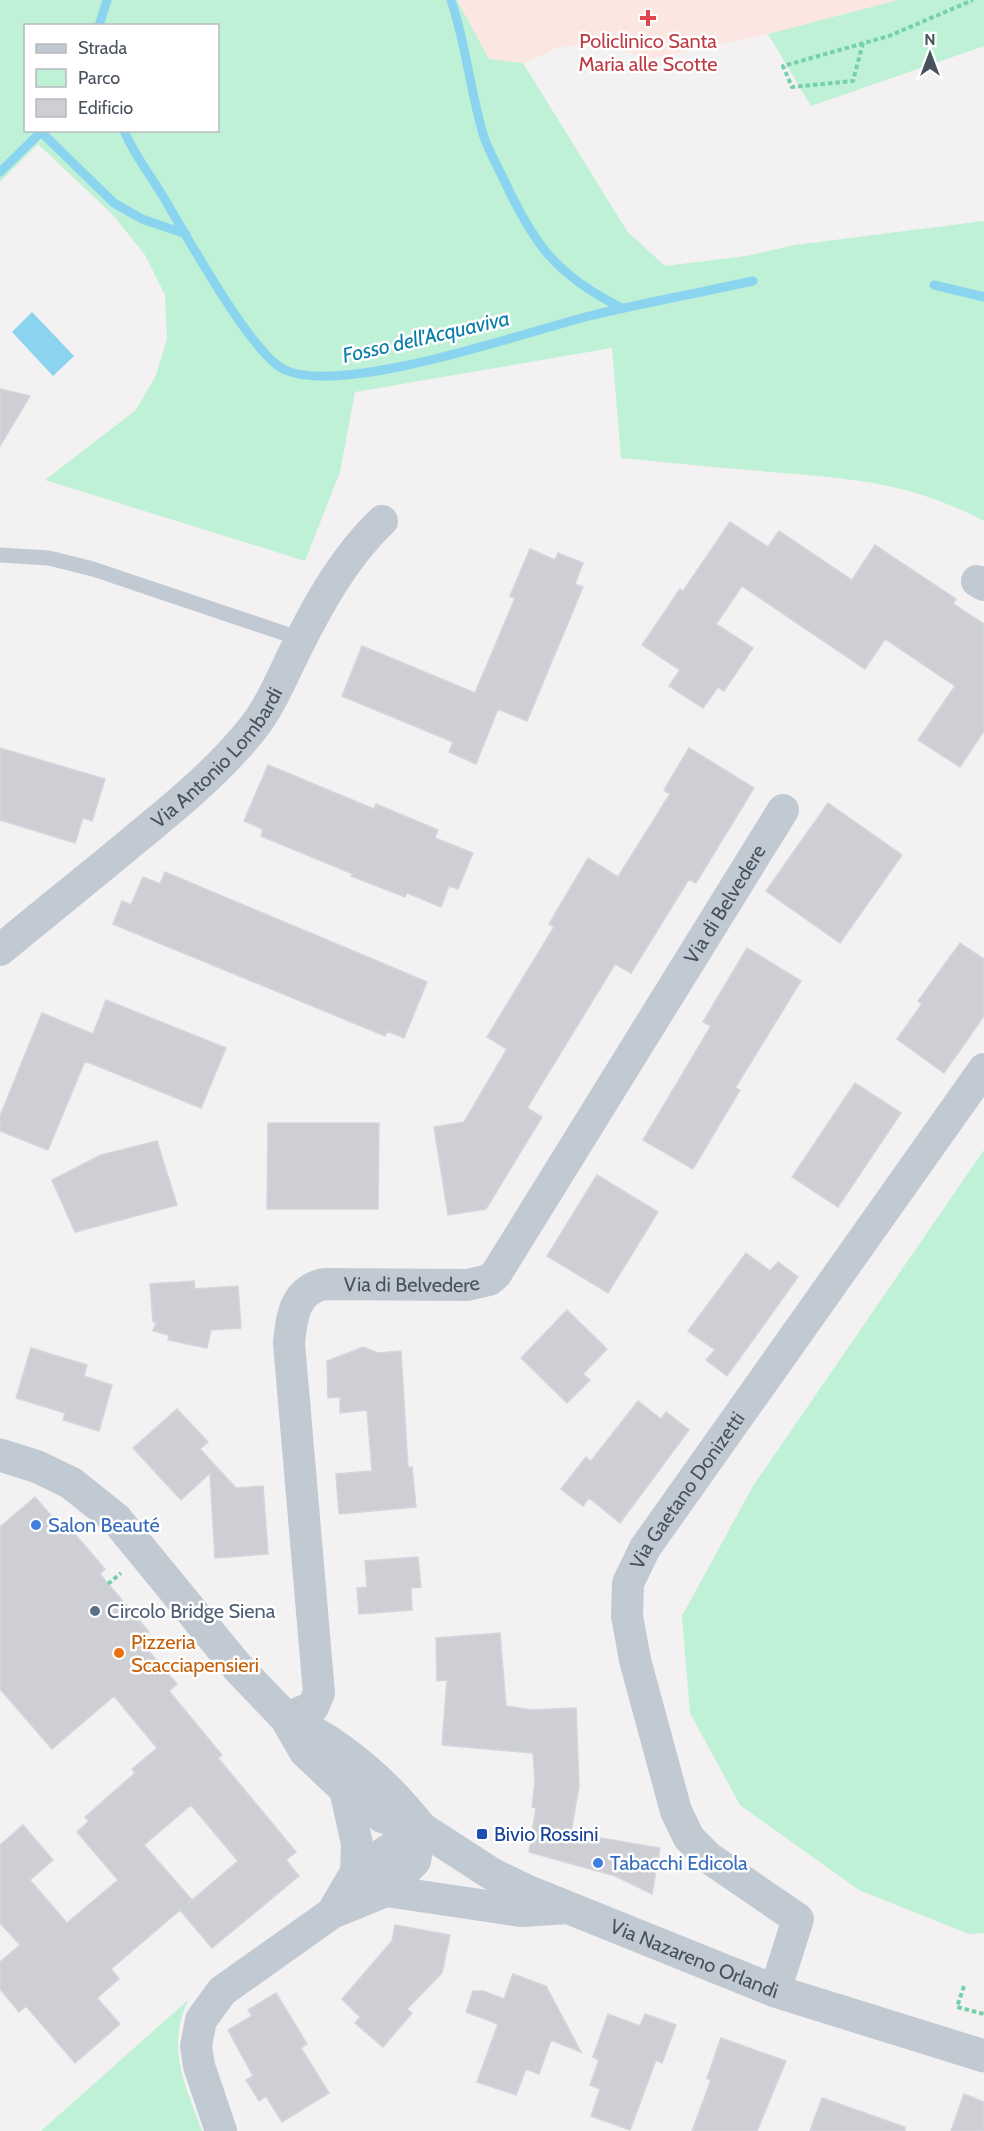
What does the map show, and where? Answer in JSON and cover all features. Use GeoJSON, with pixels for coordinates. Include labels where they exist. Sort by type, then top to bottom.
{"type":"FeatureCollection","features":[{"type":"Feature","properties":{"kind":"street","name":"Via Antonio Lombardi"},"geometry":{"type":"LineString","coordinates":[[0,950],[178,804],[212,773],[254,727],[339,573],[367,536],[382,521]]}},
{"type":"Feature","properties":{"kind":"street","name":"Via di Belvedere"},"geometry":{"type":"LineString","coordinates":[[286,1718],[313,1707],[319,1693],[289,1343],[291,1321],[299,1298],[313,1287],[324,1284],[467,1285],[479,1284],[496,1274],[783,810]]}},
{"type":"Feature","properties":{"kind":"street","name":"Via Gaetano Donizetti"},"geometry":{"type":"LineString","coordinates":[[775,1991],[798,1919],[709,1858],[684,1828],[669,1791],[635,1660],[627,1616],[628,1583],[645,1548],[984,1069]]}},
{"type":"Feature","properties":{"kind":"street","name":"Via Nazareno Orlandi"},"geometry":{"type":"LineString","coordinates":[[0,1455],[50,1472],[82,1490],[105,1508],[128,1531],[239,1670],[286,1718],[305,1750],[345,1789],[382,1817],[421,1828],[511,1884],[775,1991],[984,2056]]}},
{"type":"Feature","properties":{"kind":"street","name":"Via Nazareno Orlandi"},"geometry":{"type":"LineString","coordinates":[[286,1718],[319,1733],[342,1749],[399,1800],[421,1828]]}},
{"type":"Feature","properties":{"kind":"street"},"geometry":{"type":"LineString","coordinates":[[345,1789],[357,1844],[356,1872]]}},
{"type":"Feature","properties":{"kind":"street"},"geometry":{"type":"LineString","coordinates":[[332,1913],[356,1872],[421,1828]]}},
{"type":"Feature","properties":{"kind":"street"},"geometry":{"type":"LineString","coordinates":[[221,2131],[199,2066],[196,2040],[201,2020],[222,1991],[332,1913],[386,1891],[416,1861],[421,1828]]}},
{"type":"Feature","properties":{"kind":"street"},"geometry":{"type":"LineString","coordinates":[[386,1891],[521,1911],[568,1908]]}},
{"type":"Feature","properties":{"kind":"lane"},"geometry":{"type":"LineString","coordinates":[[0,555],[49,558],[93,569],[301,639]]}},
{"type":"Feature","properties":{"kind":"path"},"geometry":{"type":"LineString","coordinates":[[863,43],[853,81],[792,87],[783,66],[863,43],[890,36],[973,0]]}},
{"type":"Feature","properties":{"kind":"path"},"geometry":{"type":"LineString","coordinates":[[108,1584],[124,1571]]}},
{"type":"Feature","properties":{"kind":"path"},"geometry":{"type":"LineString","coordinates":[[964,1986],[957,2007],[984,2014]]}},
{"type":"Feature","properties":{"kind":"shaded area","name":"Policlinico Santa Maria alle Scotte"},"geometry":{"type":"Polygon","coordinates":[[[457,0],[898,0],[768,34],[648,59],[602,42],[557,48],[523,63],[489,59],[457,0]]]}},
{"type":"Feature","properties":{"kind":"green space"},"geometry":{"type":"Polygon","coordinates":[[[0,0],[457,0],[489,59],[523,63],[627,231],[665,266],[746,256],[795,245],[984,221],[984,521],[931,498],[881,484],[621,458],[612,348],[355,392],[340,472],[305,561],[45,480],[136,410],[156,375],[167,339],[165,295],[145,255],[113,215],[38,144],[0,182],[0,0]]]}},
{"type":"Feature","properties":{"kind":"green space"},"geometry":{"type":"Polygon","coordinates":[[[898,0],[984,0],[984,46],[811,106],[768,34],[898,0]]]}},
{"type":"Feature","properties":{"kind":"green space"},"geometry":{"type":"Polygon","coordinates":[[[984,1150],[984,1933],[969,1934],[859,1890],[740,1805],[690,1713],[682,1616],[753,1486],[984,1150]]]}},
{"type":"Feature","properties":{"kind":"green space"},"geometry":{"type":"Polygon","coordinates":[[[188,2000],[182,2018],[178,2051],[184,2082],[202,2131],[41,2131],[188,2000]]]}},
{"type":"Feature","properties":{"kind":"water"},"geometry":{"type":"Polygon","coordinates":[[[32,312],[74,356],[53,376],[12,332],[32,312]]]}},
{"type":"Feature","properties":{"kind":"building"},"geometry":{"type":"Polygon","coordinates":[[[0,389],[30,396],[0,446],[0,389]]]}},
{"type":"Feature","properties":{"kind":"building"},"geometry":{"type":"Polygon","coordinates":[[[730,522],[768,547],[779,531],[852,580],[875,545],[956,599],[953,604],[984,624],[984,731],[960,767],[918,740],[955,686],[885,639],[865,669],[742,586],[716,624],[753,648],[724,691],[718,687],[703,708],[669,686],[680,670],[642,645],[680,589],[683,591],[730,522]]]}},
{"type":"Feature","properties":{"kind":"building"},"geometry":{"type":"Polygon","coordinates":[[[530,549],[555,560],[558,553],[583,563],[575,584],[583,587],[527,721],[498,709],[476,764],[449,752],[453,742],[342,696],[362,646],[475,693],[515,598],[510,596],[530,549]]]}},
{"type":"Feature","properties":{"kind":"building"},"geometry":{"type":"Polygon","coordinates":[[[0,748],[105,779],[92,821],[83,818],[75,843],[0,820],[0,748]]]}},
{"type":"Feature","properties":{"kind":"building"},"geometry":{"type":"Polygon","coordinates":[[[689,748],[754,788],[696,883],[689,879],[631,973],[615,964],[527,1108],[542,1117],[486,1209],[448,1215],[434,1127],[464,1122],[507,1049],[487,1037],[554,927],[549,924],[588,858],[618,877],[670,794],[664,790],[689,748]]]}},
{"type":"Feature","properties":{"kind":"building"},"geometry":{"type":"Polygon","coordinates":[[[268,765],[374,809],[376,804],[438,830],[435,838],[473,853],[458,889],[449,886],[441,907],[407,893],[405,897],[351,876],[353,874],[261,836],[263,829],[244,821],[268,765]]]}},
{"type":"Feature","properties":{"kind":"building"},"geometry":{"type":"Polygon","coordinates":[[[828,803],[902,855],[840,943],[766,891],[828,803]]]}},
{"type":"Feature","properties":{"kind":"building"},"geometry":{"type":"Polygon","coordinates":[[[165,872],[427,982],[404,1038],[387,1031],[385,1036],[113,924],[122,901],[131,905],[143,877],[160,884],[165,872]]]}},
{"type":"Feature","properties":{"kind":"building"},"geometry":{"type":"Polygon","coordinates":[[[960,943],[984,959],[984,1016],[944,1073],[897,1039],[922,1004],[918,1001],[960,943]]]}},
{"type":"Feature","properties":{"kind":"building"},"geometry":{"type":"Polygon","coordinates":[[[747,948],[801,981],[735,1088],[740,1090],[693,1169],[643,1140],[711,1026],[703,1022],[747,948]]]}},
{"type":"Feature","properties":{"kind":"building"},"geometry":{"type":"Polygon","coordinates":[[[106,1000],[226,1048],[201,1108],[85,1061],[48,1150],[0,1131],[0,1116],[42,1013],[93,1034],[106,1000]]]}},
{"type":"Feature","properties":{"kind":"building"},"geometry":{"type":"Polygon","coordinates":[[[855,1083],[901,1113],[838,1207],[792,1177],[855,1083]]]}},
{"type":"Feature","properties":{"kind":"building"},"geometry":{"type":"Polygon","coordinates":[[[268,1123],[379,1123],[378,1209],[267,1209],[268,1123]]]}},
{"type":"Feature","properties":{"kind":"building"},"geometry":{"type":"Polygon","coordinates":[[[157,1141],[177,1205],[75,1232],[52,1180],[101,1155],[157,1141]]]}},
{"type":"Feature","properties":{"kind":"building"},"geometry":{"type":"Polygon","coordinates":[[[597,1175],[658,1212],[608,1293],[547,1256],[597,1175]]]}},
{"type":"Feature","properties":{"kind":"building"},"geometry":{"type":"Polygon","coordinates":[[[746,1253],[770,1271],[778,1262],[798,1277],[727,1376],[706,1360],[715,1350],[688,1331],[746,1253]]]}},
{"type":"Feature","properties":{"kind":"building"},"geometry":{"type":"Polygon","coordinates":[[[194,1281],[195,1289],[238,1286],[241,1328],[211,1330],[207,1348],[168,1340],[169,1335],[153,1331],[156,1322],[153,1322],[150,1284],[194,1281]]]}},
{"type":"Feature","properties":{"kind":"building"},"geometry":{"type":"Polygon","coordinates":[[[567,1310],[607,1349],[583,1374],[590,1380],[567,1403],[521,1358],[567,1310]]]}},
{"type":"Feature","properties":{"kind":"building"},"geometry":{"type":"Polygon","coordinates":[[[363,1347],[378,1353],[401,1351],[408,1467],[412,1467],[416,1507],[339,1514],[336,1474],[372,1471],[367,1410],[340,1413],[340,1397],[328,1398],[327,1361],[363,1347]]]}},
{"type":"Feature","properties":{"kind":"building"},"geometry":{"type":"Polygon","coordinates":[[[31,1348],[87,1365],[84,1376],[112,1385],[99,1431],[63,1420],[65,1413],[16,1398],[31,1348]]]}},
{"type":"Feature","properties":{"kind":"building"},"geometry":{"type":"Polygon","coordinates":[[[638,1401],[661,1419],[666,1412],[689,1430],[620,1523],[589,1498],[583,1506],[561,1489],[586,1457],[591,1461],[638,1401]]]}},
{"type":"Feature","properties":{"kind":"building"},"geometry":{"type":"Polygon","coordinates":[[[177,1409],[208,1442],[200,1449],[236,1488],[263,1486],[268,1554],[215,1558],[210,1473],[181,1500],[133,1448],[177,1409]]]}},
{"type":"Feature","properties":{"kind":"building"},"geometry":{"type":"Polygon","coordinates":[[[35,1497],[62,1528],[67,1525],[105,1569],[100,1574],[149,1632],[139,1640],[177,1684],[169,1691],[222,1755],[218,1758],[296,1852],[286,1860],[299,1876],[212,1948],[180,1910],[111,1969],[119,1979],[97,1998],[120,2024],[75,2063],[26,2006],[19,2012],[0,1989],[0,1962],[20,1945],[0,1923],[0,1845],[23,1825],[53,1860],[30,1880],[67,1923],[118,1880],[77,1832],[89,1821],[85,1817],[135,1773],[132,1769],[157,1748],[114,1696],[52,1749],[0,1689],[0,1527],[35,1497]],[[191,1805],[144,1845],[192,1900],[185,1906],[238,1861],[191,1805]]]}},
{"type":"Feature","properties":{"kind":"building"},"geometry":{"type":"Polygon","coordinates":[[[418,1557],[421,1587],[411,1588],[412,1610],[359,1614],[357,1588],[367,1587],[365,1561],[418,1557]]]}},
{"type":"Feature","properties":{"kind":"building"},"geometry":{"type":"Polygon","coordinates":[[[500,1633],[506,1706],[531,1710],[576,1708],[579,1786],[571,1833],[660,1848],[652,1894],[615,1876],[529,1852],[536,1808],[532,1807],[535,1781],[533,1753],[442,1745],[447,1680],[437,1681],[436,1638],[500,1633]]]}},
{"type":"Feature","properties":{"kind":"building"},"geometry":{"type":"Polygon","coordinates":[[[395,1925],[450,1935],[442,1973],[407,2009],[412,2013],[383,2047],[355,2023],[360,2017],[342,1999],[392,1941],[395,1925]]]}},
{"type":"Feature","properties":{"kind":"building"},"geometry":{"type":"Polygon","coordinates":[[[513,1974],[546,1986],[581,2052],[551,2040],[539,2074],[526,2069],[516,2095],[477,2082],[498,2024],[466,2012],[473,1991],[483,1991],[504,1999],[513,1974]]]}},
{"type":"Feature","properties":{"kind":"building"},"geometry":{"type":"Polygon","coordinates":[[[276,1993],[307,2044],[301,2048],[329,2093],[282,2122],[266,2096],[259,2101],[246,2080],[253,2076],[228,2030],[252,2016],[248,2010],[276,1993]]]}},
{"type":"Feature","properties":{"kind":"building"},"geometry":{"type":"Polygon","coordinates":[[[608,2014],[640,2026],[645,2014],[676,2025],[662,2063],[656,2060],[630,2130],[591,2116],[600,2089],[590,2085],[599,2060],[593,2057],[608,2014]]]}},
{"type":"Feature","properties":{"kind":"building"},"geometry":{"type":"Polygon","coordinates":[[[721,2038],[786,2061],[757,2131],[692,2131],[711,2080],[707,2078],[721,2038]]]}},
{"type":"Feature","properties":{"kind":"building"},"geometry":{"type":"Polygon","coordinates":[[[964,2094],[984,2102],[984,2131],[951,2131],[964,2094]]]}},
{"type":"Feature","properties":{"kind":"building"},"geometry":{"type":"Polygon","coordinates":[[[822,2098],[905,2127],[905,2131],[810,2131],[822,2098]]]}},
{"type":"Feature","properties":{"kind":"waterway","name":"Fosso dell'Acquaviva"},"geometry":{"type":"LineString","coordinates":[[100,24],[107,0]]}},
{"type":"Feature","properties":{"kind":"waterway"},"geometry":{"type":"LineString","coordinates":[[451,0],[487,146],[526,223],[537,241],[564,271],[580,284],[622,308]]}},
{"type":"Feature","properties":{"kind":"waterway"},"geometry":{"type":"LineString","coordinates":[[0,172],[41,132],[114,203],[142,219],[186,234]]}},
{"type":"Feature","properties":{"kind":"waterway","name":"Fosso dell'Acquaviva"},"geometry":{"type":"LineString","coordinates":[[125,132],[218,289],[254,341],[271,360],[285,370],[312,376],[348,375],[389,369],[434,359],[589,316],[753,281]]}},
{"type":"Feature","properties":{"kind":"waterway","name":"Fosso dell'Acquaviva"},"geometry":{"type":"LineString","coordinates":[[934,285],[984,297]]}},
{"type":"Feature","properties":{"kind":"place","name":"Policlinico Santa Maria alle Scotte"},"geometry":{"type":"Point","coordinates":[648,18]}},
{"type":"Feature","properties":{"kind":"place","name":"Salon Beauté"},"geometry":{"type":"Point","coordinates":[36,1525]}},
{"type":"Feature","properties":{"kind":"place","name":"Circolo Bridge Siena"},"geometry":{"type":"Point","coordinates":[95,1611]}},
{"type":"Feature","properties":{"kind":"place","name":"Pizzeria Scacciapensieri"},"geometry":{"type":"Point","coordinates":[119,1653]}},
{"type":"Feature","properties":{"kind":"place","name":"Bivio Rossini"},"geometry":{"type":"Point","coordinates":[482,1834]}},
{"type":"Feature","properties":{"kind":"place","name":"Tabacchi Edicola"},"geometry":{"type":"Point","coordinates":[598,1863]}}]}
